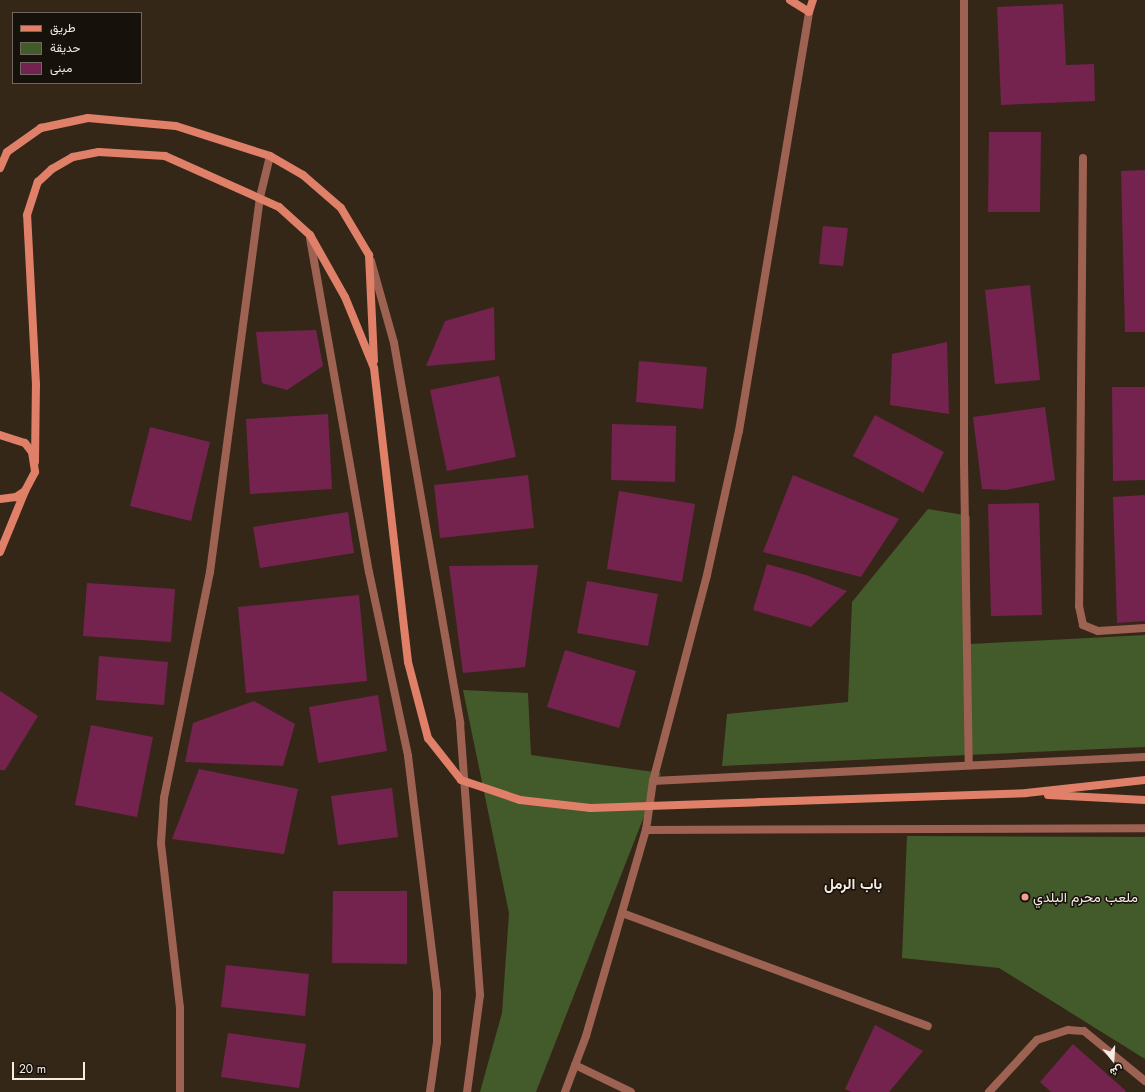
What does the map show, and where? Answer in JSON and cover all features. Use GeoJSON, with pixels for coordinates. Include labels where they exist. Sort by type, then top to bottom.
{"type":"FeatureCollection","features":[{"type":"Feature","properties":{"kind":"street"},"geometry":{"type":"LineString","coordinates":[[790,0],[810,12]]}},
{"type":"Feature","properties":{"kind":"street"},"geometry":{"type":"LineString","coordinates":[[565,1092],[575,1065],[622,913],[646,830],[653,781],[707,576],[739,431],[813,0]]}},
{"type":"Feature","properties":{"kind":"street"},"geometry":{"type":"LineString","coordinates":[[964,0],[964,462],[969,764]]}},
{"type":"Feature","properties":{"kind":"street"},"geometry":{"type":"LineString","coordinates":[[0,168],[3,154],[41,128],[88,118],[176,126],[270,156],[303,175],[341,208],[369,255],[394,344],[460,723],[480,995],[467,1092]]}},
{"type":"Feature","properties":{"kind":"street"},"geometry":{"type":"LineString","coordinates":[[0,552],[25,490],[35,472],[35,344],[27,246],[27,215],[38,182],[52,169],[73,157],[99,152],[165,156],[260,197],[279,207],[310,235],[346,297],[374,368]]}},
{"type":"Feature","properties":{"kind":"street"},"geometry":{"type":"LineString","coordinates":[[180,1092],[180,1008],[161,843],[164,798],[210,572],[260,197],[270,156]]}},
{"type":"Feature","properties":{"kind":"street"},"geometry":{"type":"LineString","coordinates":[[1083,158],[1078,606],[1083,625],[1098,631],[1145,628]]}},
{"type":"Feature","properties":{"kind":"street"},"geometry":{"type":"LineString","coordinates":[[310,235],[370,572],[408,756],[436,993],[437,1042],[430,1092]]}},
{"type":"Feature","properties":{"kind":"street"},"geometry":{"type":"LineString","coordinates":[[369,255],[374,368],[408,662],[428,738],[460,780],[520,800],[591,808],[1026,794],[1145,800]]}},
{"type":"Feature","properties":{"kind":"street"},"geometry":{"type":"LineString","coordinates":[[0,435],[25,443],[35,462]]}},
{"type":"Feature","properties":{"kind":"street"},"geometry":{"type":"LineString","coordinates":[[0,499],[16,497],[25,490]]}},
{"type":"Feature","properties":{"kind":"street"},"geometry":{"type":"LineString","coordinates":[[653,781],[969,764],[1145,757]]}},
{"type":"Feature","properties":{"kind":"street"},"geometry":{"type":"LineString","coordinates":[[1026,794],[1145,780]]}},
{"type":"Feature","properties":{"kind":"street"},"geometry":{"type":"LineString","coordinates":[[646,830],[1145,828]]}},
{"type":"Feature","properties":{"kind":"street"},"geometry":{"type":"LineString","coordinates":[[622,913],[928,1026]]}},
{"type":"Feature","properties":{"kind":"street"},"geometry":{"type":"LineString","coordinates":[[989,1092],[1037,1040],[1068,1030],[1084,1031],[1145,1081]]}},
{"type":"Feature","properties":{"kind":"street"},"geometry":{"type":"LineString","coordinates":[[575,1065],[630,1092]]}},
{"type":"Feature","properties":{"kind":"green space"},"geometry":{"type":"Polygon","coordinates":[[[928,509],[970,516],[970,644],[1145,635],[1145,747],[722,766],[727,714],[848,702],[852,602],[928,509]]]}},
{"type":"Feature","properties":{"kind":"green space"},"geometry":{"type":"Polygon","coordinates":[[[463,690],[528,693],[531,755],[661,773],[536,1092],[480,1092],[502,1013],[509,913],[463,690]]]}},
{"type":"Feature","properties":{"kind":"green space","name":"ملعب محرم البلدي"},"geometry":{"type":"Polygon","coordinates":[[[907,836],[1145,837],[1145,1059],[999,968],[902,958],[907,836]]]}},
{"type":"Feature","properties":{"kind":"building"},"geometry":{"type":"Polygon","coordinates":[[[1063,4],[1066,65],[1094,64],[1095,101],[1001,105],[997,7],[1063,4]]]}},
{"type":"Feature","properties":{"kind":"building"},"geometry":{"type":"Polygon","coordinates":[[[989,132],[1041,132],[1040,212],[988,212],[989,132]]]}},
{"type":"Feature","properties":{"kind":"building"},"geometry":{"type":"Polygon","coordinates":[[[1145,170],[1145,332],[1125,332],[1121,171],[1145,170]]]}},
{"type":"Feature","properties":{"kind":"building"},"geometry":{"type":"Polygon","coordinates":[[[823,226],[848,228],[843,266],[819,264],[823,226]]]}},
{"type":"Feature","properties":{"kind":"building"},"geometry":{"type":"Polygon","coordinates":[[[1030,285],[1040,380],[995,384],[985,290],[1030,285]]]}},
{"type":"Feature","properties":{"kind":"building"},"geometry":{"type":"Polygon","coordinates":[[[494,307],[495,360],[426,366],[445,321],[494,307]]]}},
{"type":"Feature","properties":{"kind":"building"},"geometry":{"type":"Polygon","coordinates":[[[316,330],[323,366],[287,390],[262,383],[256,332],[316,330]]]}},
{"type":"Feature","properties":{"kind":"building"},"geometry":{"type":"Polygon","coordinates":[[[947,342],[949,414],[890,405],[892,354],[947,342]]]}},
{"type":"Feature","properties":{"kind":"building"},"geometry":{"type":"Polygon","coordinates":[[[639,361],[707,367],[703,409],[636,402],[639,361]]]}},
{"type":"Feature","properties":{"kind":"building"},"geometry":{"type":"Polygon","coordinates":[[[499,376],[516,457],[447,471],[430,390],[499,376]]]}},
{"type":"Feature","properties":{"kind":"building"},"geometry":{"type":"Polygon","coordinates":[[[1112,387],[1145,387],[1145,480],[1113,481],[1112,387]]]}},
{"type":"Feature","properties":{"kind":"building"},"geometry":{"type":"Polygon","coordinates":[[[1045,407],[1055,480],[1006,490],[982,489],[973,417],[1045,407]]]}},
{"type":"Feature","properties":{"kind":"building"},"geometry":{"type":"Polygon","coordinates":[[[328,414],[332,489],[250,494],[246,419],[328,414]]]}},
{"type":"Feature","properties":{"kind":"building"},"geometry":{"type":"Polygon","coordinates":[[[875,415],[944,452],[923,493],[853,456],[875,415]]]}},
{"type":"Feature","properties":{"kind":"building"},"geometry":{"type":"Polygon","coordinates":[[[612,424],[676,426],[675,482],[611,480],[612,424]]]}},
{"type":"Feature","properties":{"kind":"building"},"geometry":{"type":"Polygon","coordinates":[[[150,427],[210,442],[191,521],[130,506],[150,427]]]}},
{"type":"Feature","properties":{"kind":"building"},"geometry":{"type":"Polygon","coordinates":[[[528,475],[534,528],[440,538],[434,485],[528,475]]]}},
{"type":"Feature","properties":{"kind":"building"},"geometry":{"type":"Polygon","coordinates":[[[793,475],[899,519],[861,577],[763,552],[793,475]]]}},
{"type":"Feature","properties":{"kind":"building"},"geometry":{"type":"Polygon","coordinates":[[[619,491],[695,504],[682,582],[607,569],[619,491]]]}},
{"type":"Feature","properties":{"kind":"building"},"geometry":{"type":"Polygon","coordinates":[[[1145,495],[1145,621],[1117,623],[1113,497],[1145,495]]]}},
{"type":"Feature","properties":{"kind":"building"},"geometry":{"type":"Polygon","coordinates":[[[1039,503],[1042,615],[991,616],[988,504],[1039,503]]]}},
{"type":"Feature","properties":{"kind":"building"},"geometry":{"type":"Polygon","coordinates":[[[348,512],[354,553],[260,568],[253,527],[348,512]]]}},
{"type":"Feature","properties":{"kind":"building"},"geometry":{"type":"Polygon","coordinates":[[[767,564],[806,575],[847,591],[811,627],[753,610],[767,564]]]}},
{"type":"Feature","properties":{"kind":"building"},"geometry":{"type":"Polygon","coordinates":[[[538,565],[525,667],[463,673],[449,566],[538,565]]]}},
{"type":"Feature","properties":{"kind":"building"},"geometry":{"type":"Polygon","coordinates":[[[587,581],[658,594],[648,646],[577,633],[587,581]]]}},
{"type":"Feature","properties":{"kind":"building"},"geometry":{"type":"Polygon","coordinates":[[[87,583],[175,589],[171,642],[83,636],[87,583]]]}},
{"type":"Feature","properties":{"kind":"building"},"geometry":{"type":"Polygon","coordinates":[[[359,595],[367,681],[246,693],[238,607],[359,595]]]}},
{"type":"Feature","properties":{"kind":"building"},"geometry":{"type":"Polygon","coordinates":[[[565,650],[636,671],[619,728],[547,707],[565,650]]]}},
{"type":"Feature","properties":{"kind":"building"},"geometry":{"type":"Polygon","coordinates":[[[99,656],[168,662],[164,705],[96,700],[99,656]]]}},
{"type":"Feature","properties":{"kind":"building"},"geometry":{"type":"Polygon","coordinates":[[[0,691],[38,716],[5,770],[0,770],[0,691]]]}},
{"type":"Feature","properties":{"kind":"building"},"geometry":{"type":"Polygon","coordinates":[[[378,695],[387,751],[318,763],[309,707],[378,695]]]}},
{"type":"Feature","properties":{"kind":"building"},"geometry":{"type":"Polygon","coordinates":[[[254,701],[295,724],[283,766],[185,762],[193,723],[254,701]]]}},
{"type":"Feature","properties":{"kind":"building"},"geometry":{"type":"Polygon","coordinates":[[[91,725],[153,737],[137,817],[75,805],[91,725]]]}},
{"type":"Feature","properties":{"kind":"building"},"geometry":{"type":"Polygon","coordinates":[[[199,769],[298,789],[284,854],[172,839],[199,769]]]}},
{"type":"Feature","properties":{"kind":"building"},"geometry":{"type":"Polygon","coordinates":[[[392,788],[398,837],[338,845],[331,796],[392,788]]]}},
{"type":"Feature","properties":{"kind":"building"},"geometry":{"type":"Polygon","coordinates":[[[333,891],[407,891],[407,964],[332,963],[333,891]]]}},
{"type":"Feature","properties":{"kind":"building"},"geometry":{"type":"Polygon","coordinates":[[[226,965],[309,974],[305,1016],[221,1007],[226,965]]]}},
{"type":"Feature","properties":{"kind":"building"},"geometry":{"type":"Polygon","coordinates":[[[875,1025],[923,1051],[889,1092],[851,1092],[845,1089],[875,1025]]]}},
{"type":"Feature","properties":{"kind":"building"},"geometry":{"type":"Polygon","coordinates":[[[228,1033],[306,1044],[299,1088],[221,1077],[228,1033]]]}},
{"type":"Feature","properties":{"kind":"building"},"geometry":{"type":"Polygon","coordinates":[[[1073,1044],[1126,1091],[1051,1092],[1040,1082],[1073,1044]]]}},
{"type":"Feature","properties":{"kind":"place","name":"ملعب محرم البلدي"},"geometry":{"type":"Point","coordinates":[1025,897]}},
{"type":"Feature","properties":{"kind":"district","name":"باب الرمل"},"geometry":{"type":"Point","coordinates":[853,885]}}]}
